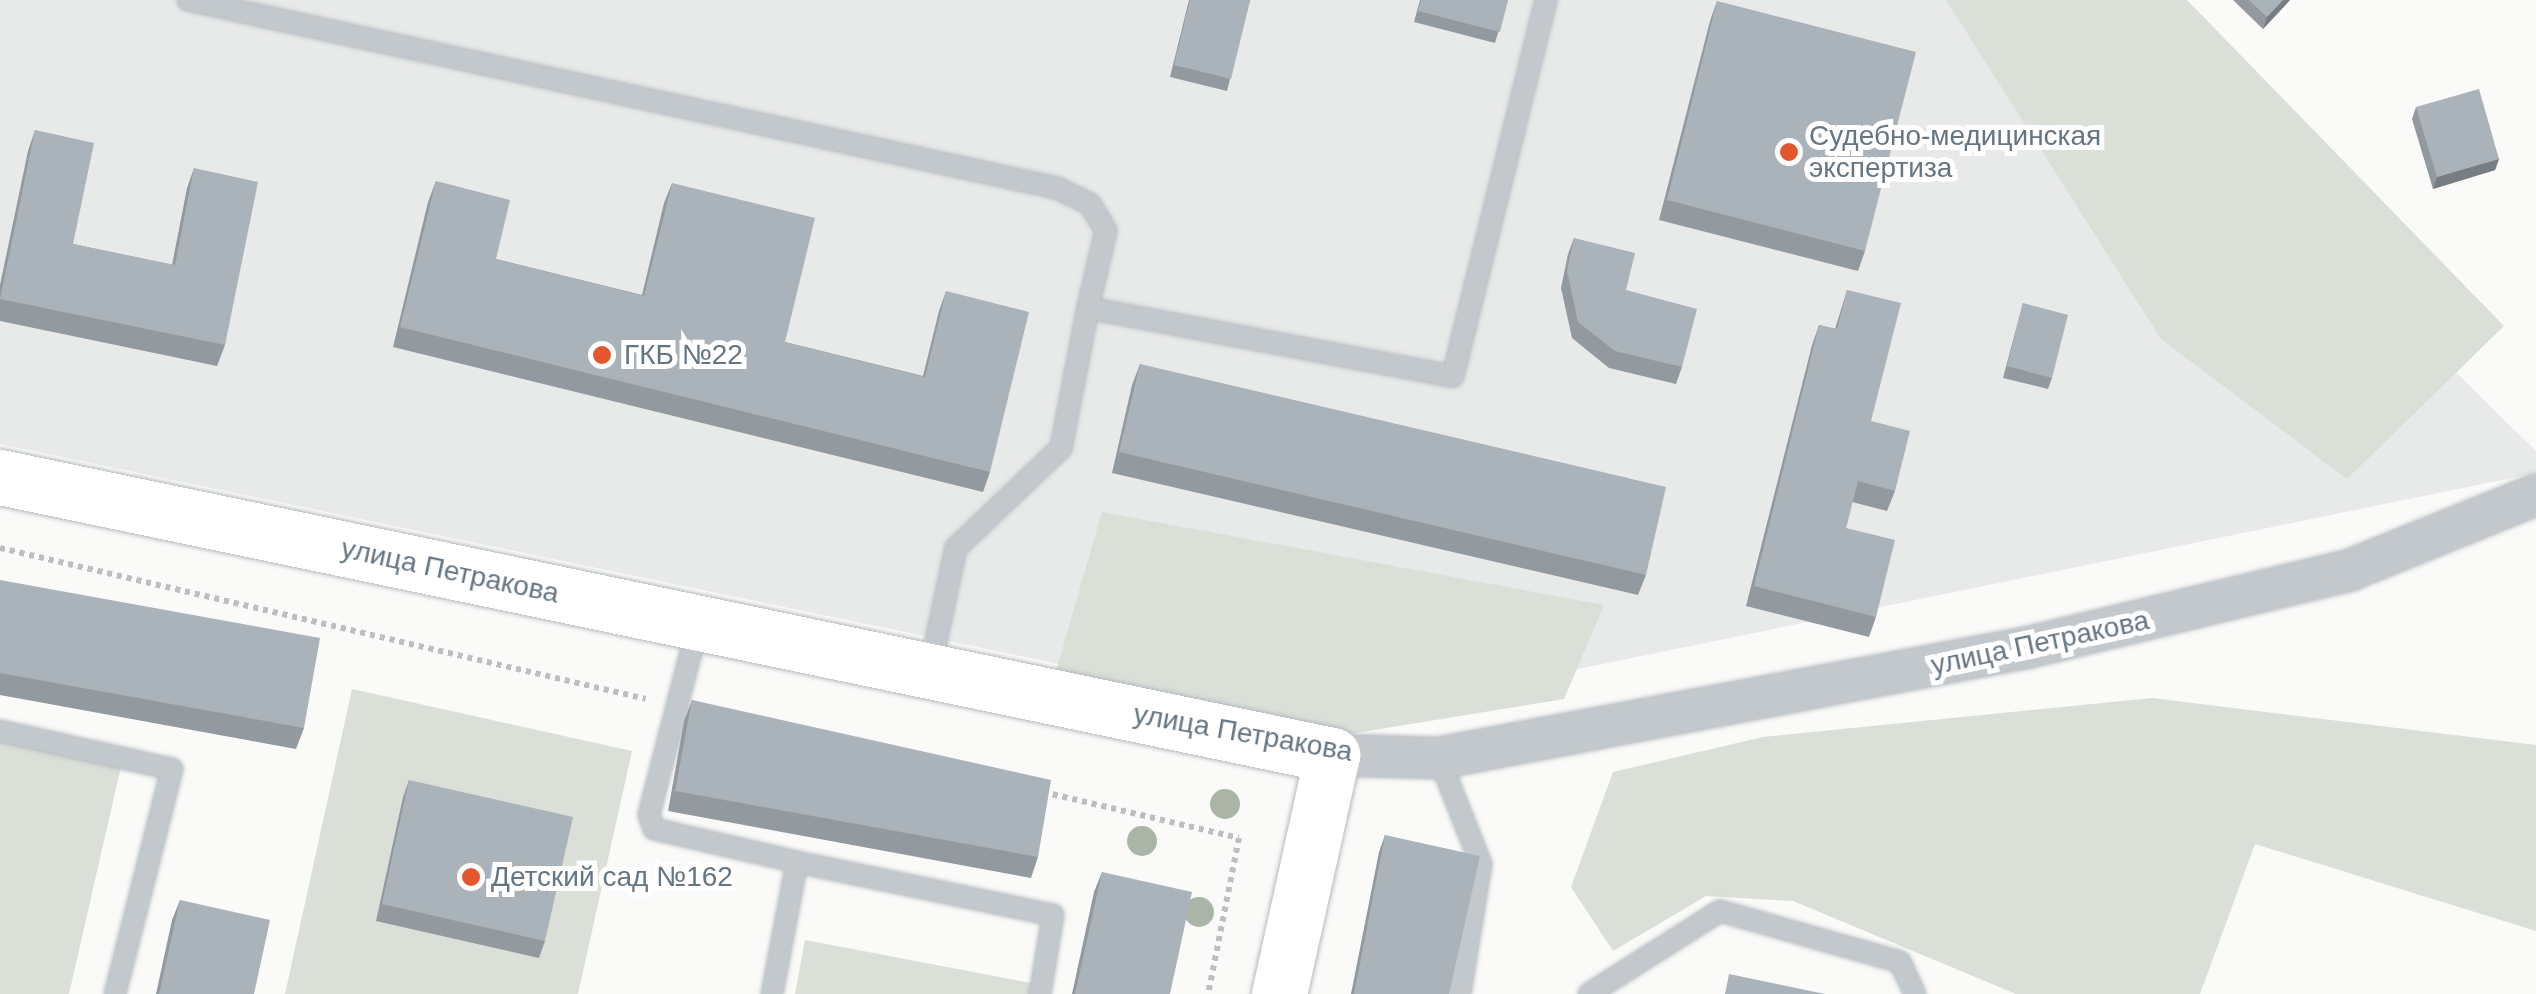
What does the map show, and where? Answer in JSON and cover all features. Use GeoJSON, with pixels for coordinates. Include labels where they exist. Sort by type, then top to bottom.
{"type":"FeatureCollection","features":[{"type":"Feature","properties":{"kind":"street","name":"улица Петракова"},"geometry":{"type":"LineString","coordinates":[[0,477],[1332,755],[1440,758],[2049,643],[2350,570],[2536,495]]}},
{"type":"Feature","properties":{"kind":"street"},"geometry":{"type":"LineString","coordinates":[[1279,994],[1332,755]]}},
{"type":"Feature","properties":{"kind":"lane"},"geometry":{"type":"LineString","coordinates":[[188,0],[1057,188],[1090,204],[1106,231],[1061,448],[956,548],[930,671]]}},
{"type":"Feature","properties":{"kind":"lane"},"geometry":{"type":"LineString","coordinates":[[1088,308],[1453,376],[1546,0]]}},
{"type":"Feature","properties":{"kind":"lane"},"geometry":{"type":"LineString","coordinates":[[699,623],[649,815],[654,829],[1053,914],[1040,994]]}},
{"type":"Feature","properties":{"kind":"lane"},"geometry":{"type":"LineString","coordinates":[[0,731],[172,769],[114,994]]}},
{"type":"Feature","properties":{"kind":"lane"},"geometry":{"type":"LineString","coordinates":[[1440,758],[1481,864],[1460,994]]}},
{"type":"Feature","properties":{"kind":"lane"},"geometry":{"type":"LineString","coordinates":[[772,994],[797,862]]}},
{"type":"Feature","properties":{"kind":"lane"},"geometry":{"type":"LineString","coordinates":[[1589,994],[1720,911],[1900,962],[1915,994]]}},
{"type":"Feature","properties":{"kind":"shaded area"},"geometry":{"type":"Polygon","coordinates":[[[0,0],[2076,0],[2536,451],[2536,473],[1329,720],[0,444],[0,0]]]}},
{"type":"Feature","properties":{"kind":"shaded area"},"geometry":{"type":"Polygon","coordinates":[[[1946,0],[2187,0],[2504,326],[2347,479],[2161,339],[1946,0]]]}},
{"type":"Feature","properties":{"kind":"shaded area"},"geometry":{"type":"Polygon","coordinates":[[[1102,512],[1604,605],[1564,699],[1337,736],[1056,671],[1102,512]]]}},
{"type":"Feature","properties":{"kind":"shaded area"},"geometry":{"type":"Polygon","coordinates":[[[352,689],[632,751],[578,994],[285,994],[352,689]]]}},
{"type":"Feature","properties":{"kind":"shaded area"},"geometry":{"type":"Polygon","coordinates":[[[2152,698],[2536,745],[2536,931],[2255,844],[2200,994],[2016,994],[1793,901],[1706,896],[1613,951],[1571,887],[1613,772],[1763,737],[2152,698]]]}},
{"type":"Feature","properties":{"kind":"shaded area"},"geometry":{"type":"Polygon","coordinates":[[[0,734],[122,762],[69,994],[0,994],[0,734]]]}},
{"type":"Feature","properties":{"kind":"shaded area"},"geometry":{"type":"Polygon","coordinates":[[[805,940],[1041,985],[1039,994],[795,994],[805,940]]]}},
{"type":"Feature","properties":{"kind":"building"},"geometry":{"type":"Polygon","coordinates":[[[1190,0],[1250,0],[1231,79],[1174,65],[1190,0]]]}},
{"type":"Feature","properties":{"kind":"building"},"geometry":{"type":"Polygon","coordinates":[[[1421,0],[1508,0],[1500,32],[1418,11],[1421,0]]]}},
{"type":"Feature","properties":{"kind":"building"},"geometry":{"type":"Polygon","coordinates":[[[2249,0],[2283,0],[2267,17],[2249,0]]]}},
{"type":"Feature","properties":{"kind":"building"},"geometry":{"type":"Polygon","coordinates":[[[1717,1],[1916,52],[1865,251],[1667,200],[1717,1]]]}},
{"type":"Feature","properties":{"kind":"building"},"geometry":{"type":"Polygon","coordinates":[[[2479,89],[2499,159],[2437,177],[2416,107],[2479,89]]]}},
{"type":"Feature","properties":{"kind":"building"},"geometry":{"type":"Polygon","coordinates":[[[35,130],[94,143],[73,244],[175,265],[194,168],[258,182],[225,345],[0,299],[35,130]]]}},
{"type":"Feature","properties":{"kind":"building","name":"ГКБ №22"},"geometry":{"type":"Polygon","coordinates":[[[436,181],[510,200],[496,259],[644,296],[672,183],[815,218],[785,342],[925,377],[946,291],[1029,312],[990,472],[400,327],[436,181]]]}},
{"type":"Feature","properties":{"kind":"building"},"geometry":{"type":"Polygon","coordinates":[[[1574,238],[1635,253],[1626,290],[1697,309],[1682,367],[1615,351],[1578,322],[1567,271],[1574,238]]]}},
{"type":"Feature","properties":{"kind":"building"},"geometry":{"type":"Polygon","coordinates":[[[1847,290],[1901,303],[1871,421],[1910,431],[1895,491],[1858,481],[1846,528],[1895,540],[1876,617],[1754,586],[1819,325],[1837,329],[1847,290]]]}},
{"type":"Feature","properties":{"kind":"building"},"geometry":{"type":"Polygon","coordinates":[[[2023,303],[2068,315],[2052,378],[2007,366],[2023,303]]]}},
{"type":"Feature","properties":{"kind":"building"},"geometry":{"type":"Polygon","coordinates":[[[1140,364],[1666,487],[1646,575],[1119,452],[1140,364]]]}},
{"type":"Feature","properties":{"kind":"building"},"geometry":{"type":"Polygon","coordinates":[[[0,580],[320,638],[304,728],[0,673],[0,580]]]}},
{"type":"Feature","properties":{"kind":"building"},"geometry":{"type":"Polygon","coordinates":[[[692,700],[1051,780],[1038,857],[675,791],[692,700]]]}},
{"type":"Feature","properties":{"kind":"building","name":"Детский сад №162"},"geometry":{"type":"Polygon","coordinates":[[[409,780],[573,817],[545,941],[382,904],[409,780]]]}},
{"type":"Feature","properties":{"kind":"building"},"geometry":{"type":"Polygon","coordinates":[[[1385,835],[1480,856],[1449,994],[1354,994],[1385,835]]]}},
{"type":"Feature","properties":{"kind":"building"},"geometry":{"type":"Polygon","coordinates":[[[1102,872],[1192,892],[1170,994],[1075,994],[1102,872]]]}},
{"type":"Feature","properties":{"kind":"building"},"geometry":{"type":"Polygon","coordinates":[[[180,900],[270,920],[254,994],[159,994],[180,900]]]}},
{"type":"Feature","properties":{"kind":"building"},"geometry":{"type":"Polygon","coordinates":[[[1729,974],[1825,994],[1725,994],[1729,974]]]}},
{"type":"Feature","properties":{"kind":"place","name":"Судебно-медицинская экспертиза"},"geometry":{"type":"Point","coordinates":[1789,152]}},
{"type":"Feature","properties":{"kind":"place","name":"ГКБ №22"},"geometry":{"type":"Point","coordinates":[602,355]}},
{"type":"Feature","properties":{"kind":"place","name":"Детский сад №162"},"geometry":{"type":"Point","coordinates":[471,877]}}]}
